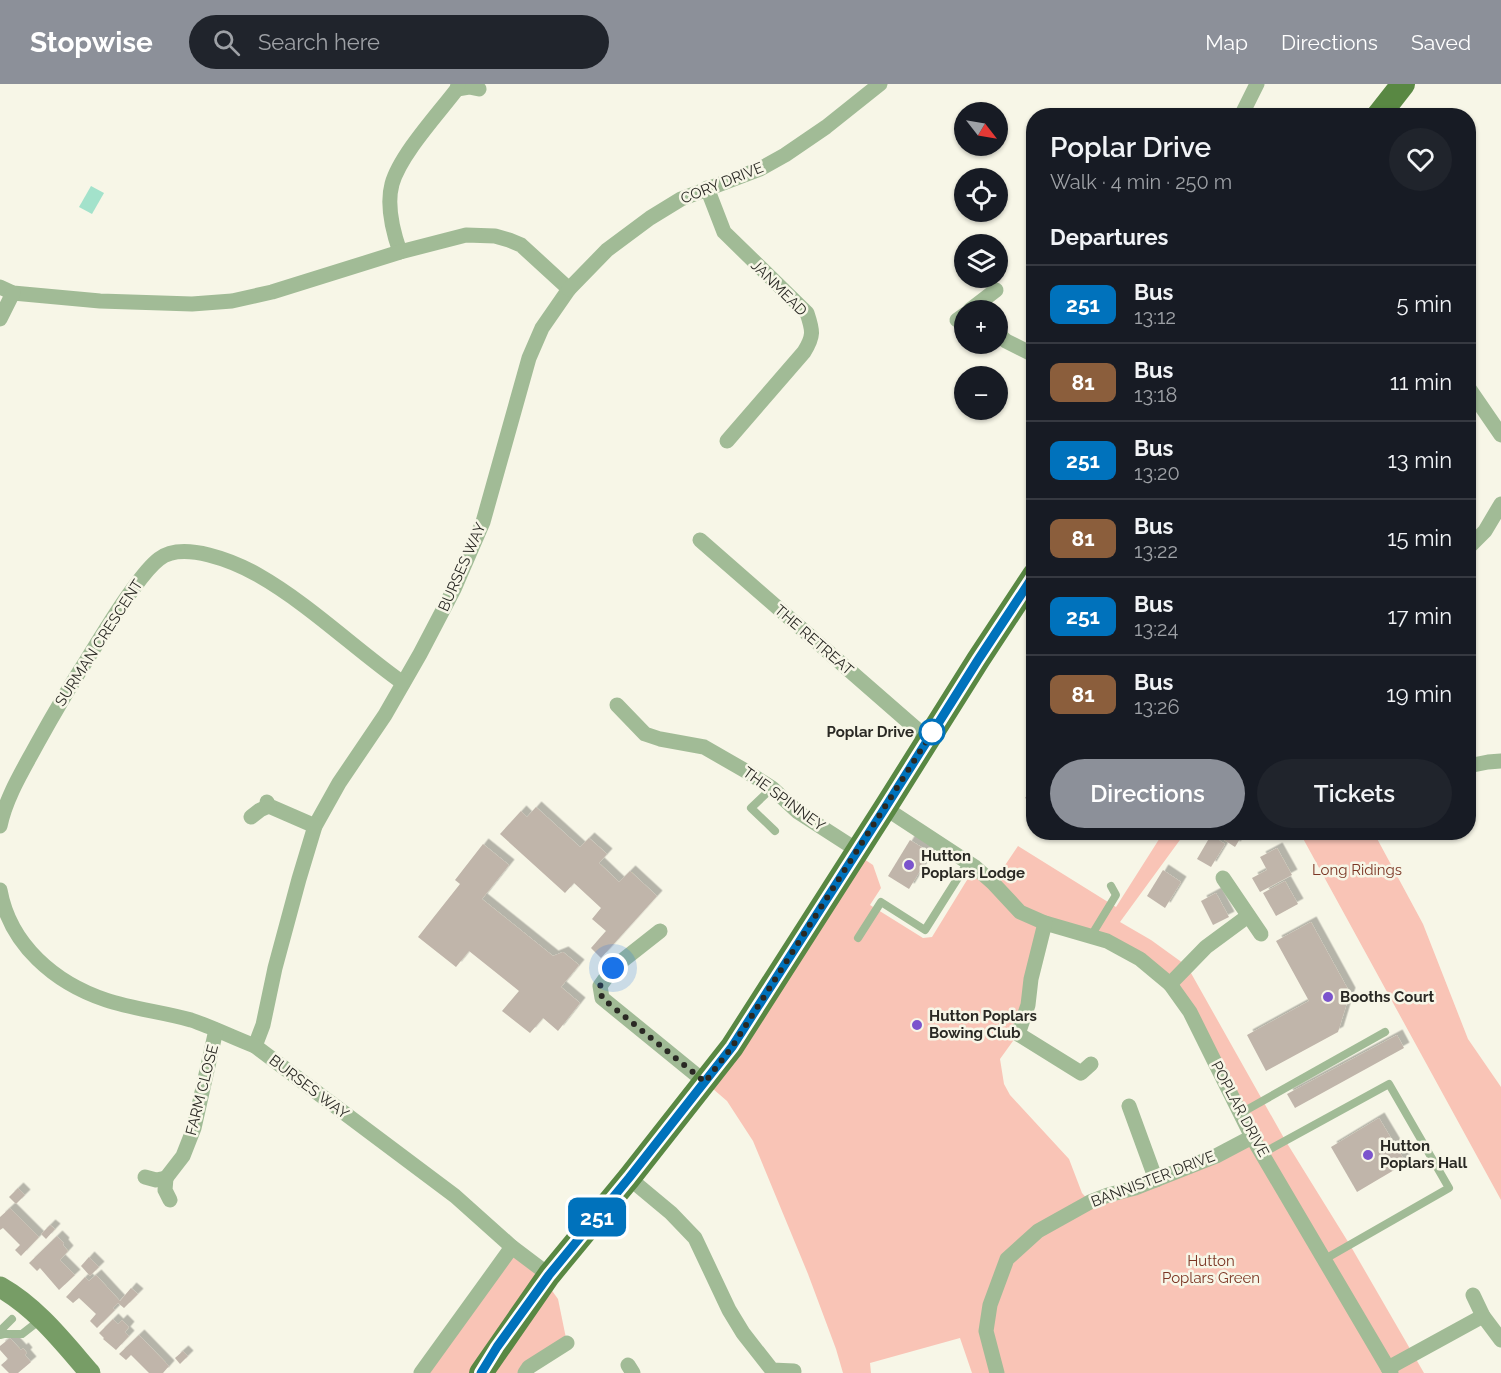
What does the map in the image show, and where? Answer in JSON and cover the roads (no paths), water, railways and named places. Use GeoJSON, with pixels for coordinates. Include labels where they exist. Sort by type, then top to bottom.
{"type":"FeatureCollection","features":[{"type":"Feature","properties":{"kind":"main road"},"geometry":{"type":"LineString","coordinates":[[1384,108],[1402,84]]}},
{"type":"Feature","properties":{"kind":"main road"},"geometry":{"type":"LineString","coordinates":[[481,1373],[549,1275],[732,1047],[1026,587]]}},
{"type":"Feature","properties":{"kind":"street","name":"CORY DRIVE"},"geometry":{"type":"LineString","coordinates":[[569,289],[607,250],[636,228],[681,199],[760,169],[785,155],[826,127],[880,84]]}},
{"type":"Feature","properties":{"kind":"street"},"geometry":{"type":"LineString","coordinates":[[1245,108],[1257,84]]}},
{"type":"Feature","properties":{"kind":"street"},"geometry":{"type":"LineString","coordinates":[[400,252],[394,233],[390,204],[392,185],[399,169],[457,87],[479,90]]}},
{"type":"Feature","properties":{"kind":"street","name":"JANMEAD"},"geometry":{"type":"LineString","coordinates":[[707,188],[724,232],[807,313],[811,325],[811,340],[804,351],[727,441]]}},
{"type":"Feature","properties":{"kind":"street"},"geometry":{"type":"LineString","coordinates":[[0,319],[7,290],[100,301],[192,304],[232,301],[284,289],[400,252],[466,235],[495,236],[521,245],[569,289]]}},
{"type":"Feature","properties":{"kind":"street","name":"BURSES WAY"},"geometry":{"type":"LineString","coordinates":[[549,1275],[512,1247],[455,1196],[255,1046],[263,1025],[298,879],[315,826],[339,783],[386,715],[454,589],[483,522],[529,358],[542,328],[569,289]]}},
{"type":"Feature","properties":{"kind":"street"},"geometry":{"type":"LineString","coordinates":[[985,300],[996,291]]}},
{"type":"Feature","properties":{"kind":"street"},"geometry":{"type":"LineString","coordinates":[[1008,342],[1026,351]]}},
{"type":"Feature","properties":{"kind":"street"},"geometry":{"type":"LineString","coordinates":[[1476,399],[1501,435]]}},
{"type":"Feature","properties":{"kind":"street"},"geometry":{"type":"LineString","coordinates":[[1476,540],[1485,531],[1501,504]]}},
{"type":"Feature","properties":{"kind":"street","name":"THE RETREAT"},"geometry":{"type":"LineString","coordinates":[[700,540],[928,739]]}},
{"type":"Feature","properties":{"kind":"street","name":"SURMAN CRESCENT"},"geometry":{"type":"LineString","coordinates":[[0,826],[2,814],[14,787],[70,686],[115,614],[142,576],[160,557],[176,552],[208,555],[256,574],[299,603],[403,683]]}},
{"type":"Feature","properties":{"kind":"street","name":"THE SPINNEY"},"geometry":{"type":"LineString","coordinates":[[617,705],[645,734],[704,747],[744,770],[772,789],[798,812],[857,850]]}},
{"type":"Feature","properties":{"kind":"street"},"geometry":{"type":"LineString","coordinates":[[1476,764],[1501,761]]}},
{"type":"Feature","properties":{"kind":"street"},"geometry":{"type":"LineString","coordinates":[[251,817],[268,804],[315,826]]}},
{"type":"Feature","properties":{"kind":"street","name":"POPLAR DRIVE"},"geometry":{"type":"LineString","coordinates":[[885,808],[968,862],[993,883],[1020,912],[1045,923],[1107,941],[1140,959],[1170,984],[1190,1012],[1252,1137],[1390,1370]]}},
{"type":"Feature","properties":{"kind":"street"},"geometry":{"type":"LineString","coordinates":[[1223,878],[1261,934]]}},
{"type":"Feature","properties":{"kind":"street"},"geometry":{"type":"LineString","coordinates":[[0,890],[10,923],[21,942],[60,978],[83,991],[108,1000],[193,1021],[255,1046]]}},
{"type":"Feature","properties":{"kind":"street"},"geometry":{"type":"LineString","coordinates":[[1170,984],[1206,947],[1248,916]]}},
{"type":"Feature","properties":{"kind":"street"},"geometry":{"type":"LineString","coordinates":[[1045,923],[1031,979],[1028,1005],[1018,1034],[1081,1073],[1090,1064]]}},
{"type":"Feature","properties":{"kind":"street"},"geometry":{"type":"LineString","coordinates":[[660,931],[613,968],[600,986],[602,998],[705,1082]]}},
{"type":"Feature","properties":{"kind":"street","name":"FARM CLOSE"},"geometry":{"type":"LineString","coordinates":[[166,1178],[183,1156],[191,1136],[216,1030]]}},
{"type":"Feature","properties":{"kind":"street"},"geometry":{"type":"LineString","coordinates":[[1129,1106],[1156,1180]]}},
{"type":"Feature","properties":{"kind":"street","name":"BANNISTER DRIVE"},"geometry":{"type":"LineString","coordinates":[[998,1373],[986,1331],[990,1305],[1006,1259],[1038,1231],[1090,1202],[1156,1180],[1216,1156],[1252,1137]]}},
{"type":"Feature","properties":{"kind":"street"},"geometry":{"type":"LineString","coordinates":[[145,1177],[156,1180],[166,1178],[165,1190],[170,1200]]}},
{"type":"Feature","properties":{"kind":"street"},"geometry":{"type":"LineString","coordinates":[[629,1178],[695,1238],[742,1333],[771,1372],[794,1371]]}},
{"type":"Feature","properties":{"kind":"street"},"geometry":{"type":"LineString","coordinates":[[421,1373],[512,1247]]}},
{"type":"Feature","properties":{"kind":"street"},"geometry":{"type":"LineString","coordinates":[[0,1287],[32,1310],[90,1373]]}},
{"type":"Feature","properties":{"kind":"street"},"geometry":{"type":"LineString","coordinates":[[1473,1295],[1483,1316],[1501,1340]]}},
{"type":"Feature","properties":{"kind":"street"},"geometry":{"type":"LineString","coordinates":[[1390,1370],[1483,1316]]}},
{"type":"Feature","properties":{"kind":"street"},"geometry":{"type":"LineString","coordinates":[[525,1373],[529,1367],[567,1342]]}},
{"type":"Feature","properties":{"kind":"lane"},"geometry":{"type":"LineString","coordinates":[[772,789],[751,808],[775,831]]}},
{"type":"Feature","properties":{"kind":"lane"},"geometry":{"type":"LineString","coordinates":[[858,938],[881,902],[925,930],[968,862]]}},
{"type":"Feature","properties":{"kind":"lane"},"geometry":{"type":"LineString","coordinates":[[1091,936],[1116,895],[1111,886]]}},
{"type":"Feature","properties":{"kind":"lane"},"geometry":{"type":"LineString","coordinates":[[1241,1113],[1385,1032]]}},
{"type":"Feature","properties":{"kind":"lane"},"geometry":{"type":"LineString","coordinates":[[1263,1153],[1389,1084],[1449,1188],[1325,1259]]}},
{"type":"Feature","properties":{"kind":"lane"},"geometry":{"type":"LineString","coordinates":[[0,1333],[12,1319]]}},
{"type":"Feature","properties":{"kind":"lane"},"geometry":{"type":"LineString","coordinates":[[0,1333],[22,1334],[41,1319]]}},
{"type":"Feature","properties":{"kind":"place","name":"Poplar Drive"},"geometry":{"type":"Point","coordinates":[932,732]}},
{"type":"Feature","properties":{"kind":"place","name":"Hutton Poplars Lodge"},"geometry":{"type":"Point","coordinates":[909,865]}},
{"type":"Feature","properties":{"kind":"place","name":"Booths Court"},"geometry":{"type":"Point","coordinates":[1328,997]}},
{"type":"Feature","properties":{"kind":"place","name":"Hutton Poplars Bowing Club"},"geometry":{"type":"Point","coordinates":[917,1025]}},
{"type":"Feature","properties":{"kind":"place","name":"Hutton Poplars Hall"},"geometry":{"type":"Point","coordinates":[1368,1155]}},
{"type":"Feature","properties":{"kind":"park label","name":"Long Ridings"},"geometry":{"type":"Point","coordinates":[1357,870]}},
{"type":"Feature","properties":{"kind":"park label","name":"Hutton Poplars Green"},"geometry":{"type":"Point","coordinates":[1211,1270]}}]}
